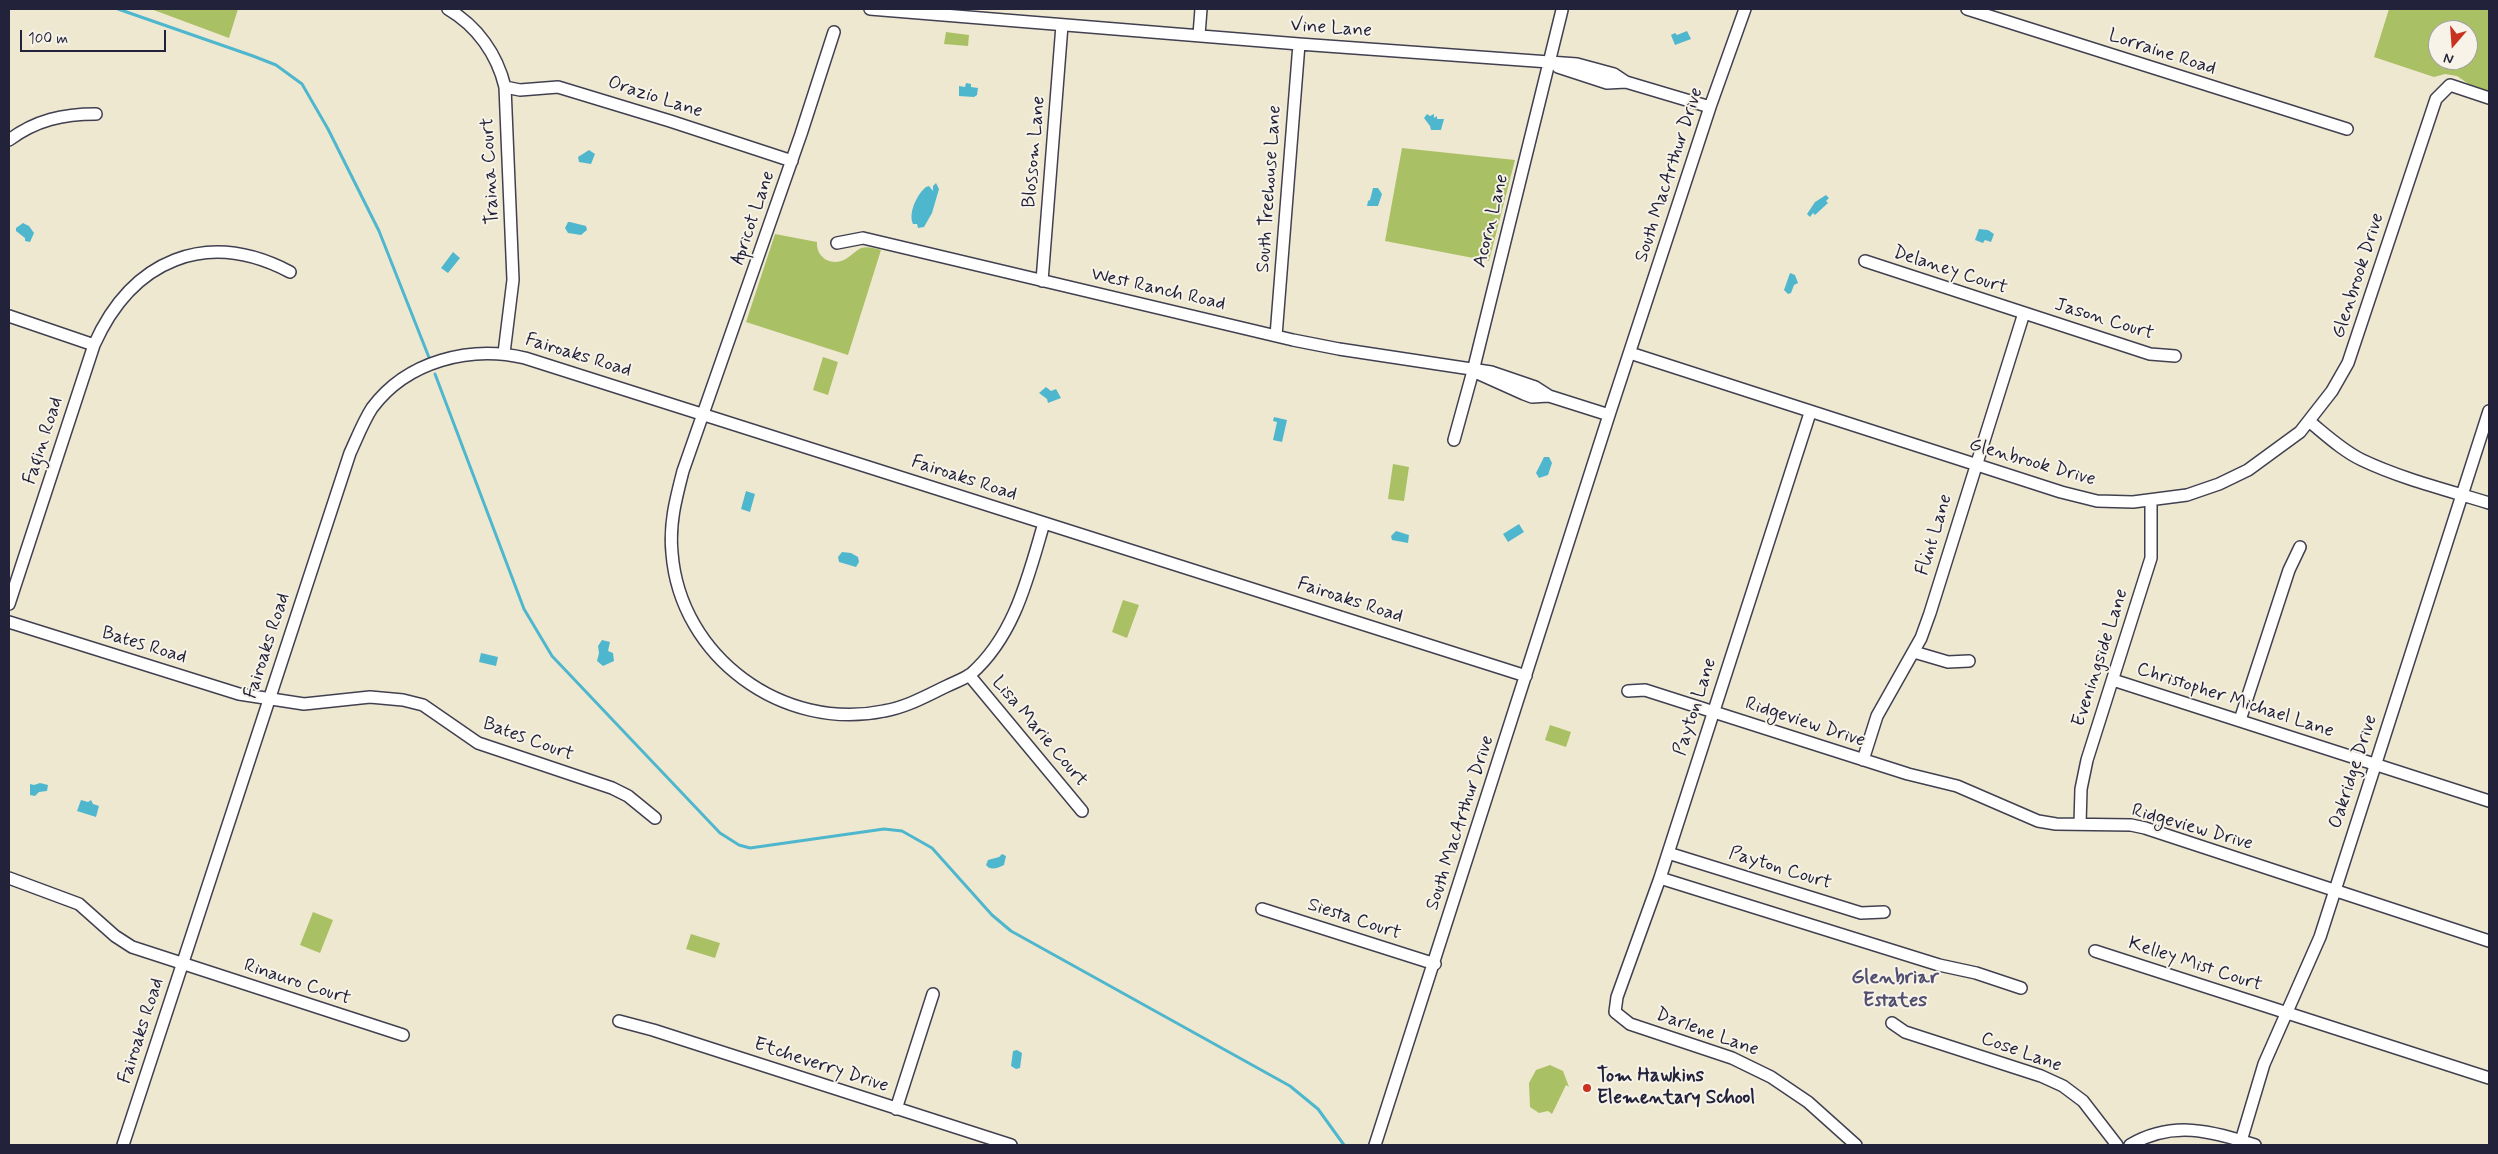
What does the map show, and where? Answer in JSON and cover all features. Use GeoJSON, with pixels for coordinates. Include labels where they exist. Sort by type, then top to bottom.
{"type":"FeatureCollection","features":[{"type":"Feature","properties":{"kind":"street","name":"Traina Court"},"geometry":{"type":"LineString","coordinates":[[448,9],[468,22],[484,40],[496,59],[505,88],[513,280],[504,353]]}},
{"type":"Feature","properties":{"kind":"street","name":"Vine Lane"},"geometry":{"type":"LineString","coordinates":[[870,9],[1550,63],[1607,83],[1626,82],[1710,107]]}},
{"type":"Feature","properties":{"kind":"street"},"geometry":{"type":"LineString","coordinates":[[1199,35],[1201,9]]}},
{"type":"Feature","properties":{"kind":"street","name":"South MacArthur Drive"},"geometry":{"type":"LineString","coordinates":[[1630,353],[1710,107],[1745,9]]}},
{"type":"Feature","properties":{"kind":"street","name":"Lorraine Road"},"geometry":{"type":"LineString","coordinates":[[1967,9],[2346,129]]}},
{"type":"Feature","properties":{"kind":"street","name":"Acorn Lane"},"geometry":{"type":"LineString","coordinates":[[1454,440],[1474,371],[1562,10]]}},
{"type":"Feature","properties":{"kind":"street","name":"Blossom Lane"},"geometry":{"type":"LineString","coordinates":[[1042,281],[1062,25]]}},
{"type":"Feature","properties":{"kind":"street","name":"Apricot Lane"},"geometry":{"type":"LineString","coordinates":[[834,32],[792,161],[683,471],[674,504],[672,554],[679,589],[688,613],[718,657],[754,687],[785,703],[822,714],[843,716],[897,709],[921,700],[969,675],[988,655],[1006,630],[1017,608],[1044,523]]}},
{"type":"Feature","properties":{"kind":"street","name":"South Treehouse Lane"},"geometry":{"type":"LineString","coordinates":[[1276,336],[1300,44]]}},
{"type":"Feature","properties":{"kind":"street","name":"Glenbrook Drive"},"geometry":{"type":"LineString","coordinates":[[1630,353],[1810,413],[2061,492],[2097,501],[2151,502],[2187,495],[2219,484],[2248,470],[2300,432],[2310,422],[2348,363],[2436,99],[2450,85],[2489,98]]}},
{"type":"Feature","properties":{"kind":"street","name":"Orazio Lane"},"geometry":{"type":"LineString","coordinates":[[505,88],[520,90],[558,87],[792,161]]}},
{"type":"Feature","properties":{"kind":"street"},"geometry":{"type":"LineString","coordinates":[[9,140],[39,122],[57,117],[96,114]]}},
{"type":"Feature","properties":{"kind":"street","name":"West Ranch Road"},"geometry":{"type":"LineString","coordinates":[[837,243],[863,238],[1276,336],[1339,349],[1474,371],[1491,372],[1513,384],[1609,414]]}},
{"type":"Feature","properties":{"kind":"street","name":"Fagin Road"},"geometry":{"type":"LineString","coordinates":[[9,604],[94,345],[103,325],[125,293],[148,273],[175,260],[198,254],[235,252],[261,258],[290,272]]}},
{"type":"Feature","properties":{"kind":"street","name":"Delaney Court"},"geometry":{"type":"LineString","coordinates":[[1865,261],[2024,313]]}},
{"type":"Feature","properties":{"kind":"street","name":"Jason Court"},"geometry":{"type":"LineString","coordinates":[[2024,313],[2150,354],[2175,356]]}},
{"type":"Feature","properties":{"kind":"street","name":"Flint Lane"},"geometry":{"type":"LineString","coordinates":[[1864,760],[1878,716],[1914,652],[1930,613],[2024,313]]}},
{"type":"Feature","properties":{"kind":"street"},"geometry":{"type":"LineString","coordinates":[[9,316],[94,345]]}},
{"type":"Feature","properties":{"kind":"street","name":"Fairoaks Road"},"geometry":{"type":"LineString","coordinates":[[123,1145],[350,453],[373,407],[392,387],[422,368],[453,356],[473,352],[504,353],[1526,676]]}},
{"type":"Feature","properties":{"kind":"street"},"geometry":{"type":"LineString","coordinates":[[1609,414],[1630,353]]}},
{"type":"Feature","properties":{"kind":"street","name":"Oakridge Drive"},"geometry":{"type":"LineString","coordinates":[[2241,1140],[2264,1064],[2320,937],[2489,411]]}},
{"type":"Feature","properties":{"kind":"street","name":"Payton Lane"},"geometry":{"type":"LineString","coordinates":[[1615,1012],[1618,997],[1660,878],[1712,711],[1810,413]]}},
{"type":"Feature","properties":{"kind":"street","name":"South MacArthur Drive"},"geometry":{"type":"LineString","coordinates":[[1375,1145],[1609,414]]}},
{"type":"Feature","properties":{"kind":"street"},"geometry":{"type":"LineString","coordinates":[[2310,422],[2338,445],[2362,460],[2489,503]]}},
{"type":"Feature","properties":{"kind":"street","name":"Eveningside Lane"},"geometry":{"type":"LineString","coordinates":[[2080,824],[2081,789],[2087,760],[2151,558],[2151,502]]}},
{"type":"Feature","properties":{"kind":"street"},"geometry":{"type":"LineString","coordinates":[[2240,720],[2289,570],[2300,546]]}},
{"type":"Feature","properties":{"kind":"street","name":"Bates Road"},"geometry":{"type":"LineString","coordinates":[[9,622],[239,694],[269,700]]}},
{"type":"Feature","properties":{"kind":"street"},"geometry":{"type":"LineString","coordinates":[[1914,652],[1948,662],[1969,661]]}},
{"type":"Feature","properties":{"kind":"street","name":"Lisa Marie Court"},"geometry":{"type":"LineString","coordinates":[[969,675],[1082,811]]}},
{"type":"Feature","properties":{"kind":"street","name":"Christopher Michael Lane"},"geometry":{"type":"LineString","coordinates":[[2112,680],[2489,801]]}},
{"type":"Feature","properties":{"kind":"street","name":"Ridgeview Drive"},"geometry":{"type":"LineString","coordinates":[[1628,691],[1645,690],[1864,760],[1957,786],[2038,821],[2131,825],[2145,828],[2489,941]]}},
{"type":"Feature","properties":{"kind":"street","name":"Bates Court"},"geometry":{"type":"LineString","coordinates":[[269,700],[304,704],[370,697],[403,700],[424,705],[478,743],[612,788],[628,796],[655,818]]}},
{"type":"Feature","properties":{"kind":"street","name":"Payton Court"},"geometry":{"type":"LineString","coordinates":[[1668,853],[1861,913],[1884,912]]}},
{"type":"Feature","properties":{"kind":"street","name":"Rinauro Court"},"geometry":{"type":"LineString","coordinates":[[9,878],[68,898],[79,904],[115,936],[132,947],[181,965],[403,1035]]}},
{"type":"Feature","properties":{"kind":"street"},"geometry":{"type":"LineString","coordinates":[[1660,878],[1939,965],[1976,973],[2021,988]]}},
{"type":"Feature","properties":{"kind":"street","name":"Siesta Court"},"geometry":{"type":"LineString","coordinates":[[1262,909],[1434,964]]}},
{"type":"Feature","properties":{"kind":"street","name":"Kelley Mist Court"},"geometry":{"type":"LineString","coordinates":[[2095,951],[2489,1078]]}},
{"type":"Feature","properties":{"kind":"street"},"geometry":{"type":"LineString","coordinates":[[896,1109],[933,994]]}},
{"type":"Feature","properties":{"kind":"street","name":"Darlene Lane"},"geometry":{"type":"LineString","coordinates":[[1615,1012],[1630,1024],[1732,1058],[1771,1077],[1808,1102],[1856,1145]]}},
{"type":"Feature","properties":{"kind":"street","name":"Etcheverry Drive"},"geometry":{"type":"LineString","coordinates":[[620,1021],[1011,1145]]}},
{"type":"Feature","properties":{"kind":"street","name":"Cose Lane"},"geometry":{"type":"LineString","coordinates":[[1892,1023],[1905,1032],[2041,1076],[2063,1086],[2083,1101],[2117,1145]]}},
{"type":"Feature","properties":{"kind":"street"},"geometry":{"type":"LineString","coordinates":[[2130,1145],[2140,1139],[2182,1129],[2206,1130],[2255,1145]]}},
{"type":"Feature","properties":{"kind":"green space"},"geometry":{"type":"Polygon","coordinates":[[[151,9],[238,9],[229,38],[151,9]]]}},
{"type":"Feature","properties":{"kind":"green space"},"geometry":{"type":"Polygon","coordinates":[[[2389,9],[2489,9],[2489,93],[2473,87],[2457,76],[2445,74],[2434,77],[2374,57],[2389,9]]]}},
{"type":"Feature","properties":{"kind":"green space"},"geometry":{"type":"Polygon","coordinates":[[[946,32],[969,35],[968,46],[944,44],[946,32]]]}},
{"type":"Feature","properties":{"kind":"green space"},"geometry":{"type":"Polygon","coordinates":[[[1402,148],[1515,160],[1489,261],[1385,241],[1402,148]]]}},
{"type":"Feature","properties":{"kind":"green space"},"geometry":{"type":"Polygon","coordinates":[[[775,234],[817,242],[821,256],[834,262],[844,260],[861,248],[868,247],[881,250],[848,355],[746,322],[775,234]]]}},
{"type":"Feature","properties":{"kind":"green space"},"geometry":{"type":"Polygon","coordinates":[[[823,357],[838,362],[828,395],[813,390],[823,357]]]}},
{"type":"Feature","properties":{"kind":"green space"},"geometry":{"type":"Polygon","coordinates":[[[1393,464],[1409,467],[1404,501],[1388,499],[1393,464]]]}},
{"type":"Feature","properties":{"kind":"green space"},"geometry":{"type":"Polygon","coordinates":[[[1123,600],[1139,605],[1127,638],[1112,632],[1123,600]]]}},
{"type":"Feature","properties":{"kind":"green space"},"geometry":{"type":"Polygon","coordinates":[[[1550,725],[1571,732],[1566,747],[1545,740],[1550,725]]]}},
{"type":"Feature","properties":{"kind":"green space"},"geometry":{"type":"Polygon","coordinates":[[[313,912],[333,920],[320,953],[300,945],[313,912]]]}},
{"type":"Feature","properties":{"kind":"green space"},"geometry":{"type":"Polygon","coordinates":[[[691,934],[720,943],[715,958],[686,949],[691,934]]]}},
{"type":"Feature","properties":{"kind":"green space"},"geometry":{"type":"Polygon","coordinates":[[[1550,1065],[1563,1071],[1569,1087],[1566,1085],[1552,1114],[1548,1111],[1539,1113],[1530,1107],[1529,1083],[1536,1070],[1550,1065]]]}},
{"type":"Feature","properties":{"kind":"water"},"geometry":{"type":"Polygon","coordinates":[[[1687,31],[1691,39],[1675,45],[1671,35],[1687,31]]]}},
{"type":"Feature","properties":{"kind":"water"},"geometry":{"type":"Polygon","coordinates":[[[966,83],[971,84],[971,87],[978,88],[977,95],[974,97],[959,96],[959,86],[965,87],[966,83]]]}},
{"type":"Feature","properties":{"kind":"water"},"geometry":{"type":"Polygon","coordinates":[[[1427,114],[1430,116],[1434,114],[1434,118],[1437,116],[1437,119],[1444,119],[1441,130],[1431,130],[1424,118],[1427,114]]]}},
{"type":"Feature","properties":{"kind":"water"},"geometry":{"type":"Polygon","coordinates":[[[589,150],[595,154],[591,164],[579,162],[578,157],[589,150]]]}},
{"type":"Feature","properties":{"kind":"water"},"geometry":{"type":"Polygon","coordinates":[[[936,183],[939,189],[932,213],[924,227],[918,228],[917,224],[913,224],[912,220],[914,204],[926,187],[929,186],[933,191],[933,186],[936,183]]]}},
{"type":"Feature","properties":{"kind":"water"},"geometry":{"type":"Polygon","coordinates":[[[1373,188],[1378,188],[1382,194],[1378,206],[1367,206],[1370,200],[1373,188]]]}},
{"type":"Feature","properties":{"kind":"water"},"geometry":{"type":"Polygon","coordinates":[[[1826,195],[1829,198],[1826,201],[1828,203],[1810,217],[1807,214],[1815,202],[1826,195]]]}},
{"type":"Feature","properties":{"kind":"water"},"geometry":{"type":"Polygon","coordinates":[[[568,222],[586,226],[587,230],[581,235],[568,233],[565,228],[568,222]]]}},
{"type":"Feature","properties":{"kind":"water"},"geometry":{"type":"Polygon","coordinates":[[[23,223],[29,226],[34,233],[30,242],[25,241],[25,238],[16,231],[16,228],[23,223]]]}},
{"type":"Feature","properties":{"kind":"water"},"geometry":{"type":"Polygon","coordinates":[[[1979,229],[1988,230],[1994,234],[1991,242],[1985,240],[1983,243],[1975,240],[1979,229]]]}},
{"type":"Feature","properties":{"kind":"water"},"geometry":{"type":"Polygon","coordinates":[[[453,252],[460,258],[448,273],[441,268],[453,252]]]}},
{"type":"Feature","properties":{"kind":"water"},"geometry":{"type":"Polygon","coordinates":[[[1790,273],[1795,275],[1798,283],[1794,285],[1791,293],[1788,294],[1784,290],[1790,273]]]}},
{"type":"Feature","properties":{"kind":"water"},"geometry":{"type":"Polygon","coordinates":[[[1046,387],[1051,391],[1056,389],[1061,398],[1048,403],[1047,399],[1039,393],[1046,387]]]}},
{"type":"Feature","properties":{"kind":"water"},"geometry":{"type":"Polygon","coordinates":[[[1274,417],[1287,420],[1282,442],[1273,440],[1277,422],[1273,421],[1274,417]]]}},
{"type":"Feature","properties":{"kind":"water"},"geometry":{"type":"Polygon","coordinates":[[[1544,457],[1549,457],[1552,463],[1548,475],[1539,478],[1536,473],[1544,457]]]}},
{"type":"Feature","properties":{"kind":"water"},"geometry":{"type":"Polygon","coordinates":[[[746,491],[755,494],[750,512],[741,509],[746,491]]]}},
{"type":"Feature","properties":{"kind":"water"},"geometry":{"type":"Polygon","coordinates":[[[1519,524],[1524,532],[1508,542],[1503,534],[1519,524]]]}},
{"type":"Feature","properties":{"kind":"water"},"geometry":{"type":"Polygon","coordinates":[[[1396,531],[1409,535],[1408,543],[1392,540],[1391,536],[1396,531]]]}},
{"type":"Feature","properties":{"kind":"water"},"geometry":{"type":"Polygon","coordinates":[[[842,552],[851,553],[858,557],[859,562],[856,567],[839,562],[838,557],[842,552]]]}},
{"type":"Feature","properties":{"kind":"water"},"geometry":{"type":"Polygon","coordinates":[[[602,640],[610,642],[608,651],[613,653],[614,661],[603,666],[597,661],[598,646],[602,640]]]}},
{"type":"Feature","properties":{"kind":"water"},"geometry":{"type":"Polygon","coordinates":[[[481,653],[498,657],[496,666],[479,662],[481,653]]]}},
{"type":"Feature","properties":{"kind":"water"},"geometry":{"type":"Polygon","coordinates":[[[40,783],[48,785],[47,791],[39,792],[35,796],[30,795],[30,784],[40,783]]]}},
{"type":"Feature","properties":{"kind":"water"},"geometry":{"type":"Polygon","coordinates":[[[81,800],[88,802],[91,800],[93,804],[99,806],[96,817],[77,811],[81,800]]]}},
{"type":"Feature","properties":{"kind":"water"},"geometry":{"type":"Polygon","coordinates":[[[1002,854],[1006,856],[1004,865],[992,868],[986,865],[988,860],[999,857],[1002,854]]]}},
{"type":"Feature","properties":{"kind":"water"},"geometry":{"type":"Polygon","coordinates":[[[1017,1050],[1022,1053],[1020,1068],[1016,1069],[1011,1066],[1013,1051],[1017,1050]]]}},
{"type":"Feature","properties":{"kind":"waterway"},"geometry":{"type":"LineString","coordinates":[[118,9],[276,65],[302,84],[328,129],[379,231],[430,360]]}},
{"type":"Feature","properties":{"kind":"waterway"},"geometry":{"type":"LineString","coordinates":[[435,374],[524,609],[552,656],[720,833],[739,845],[750,848],[884,829],[902,831],[932,848],[992,915],[1011,931],[1290,1086],[1318,1109],[1344,1145]]}},
{"type":"Feature","properties":{"kind":"place","name":"Tom Hawkins Elementary School"},"geometry":{"type":"Point","coordinates":[1587,1088]}},
{"type":"Feature","properties":{"kind":"district","name":"Glenbriar Estates"},"geometry":{"type":"Point","coordinates":[1895,990]}}]}
